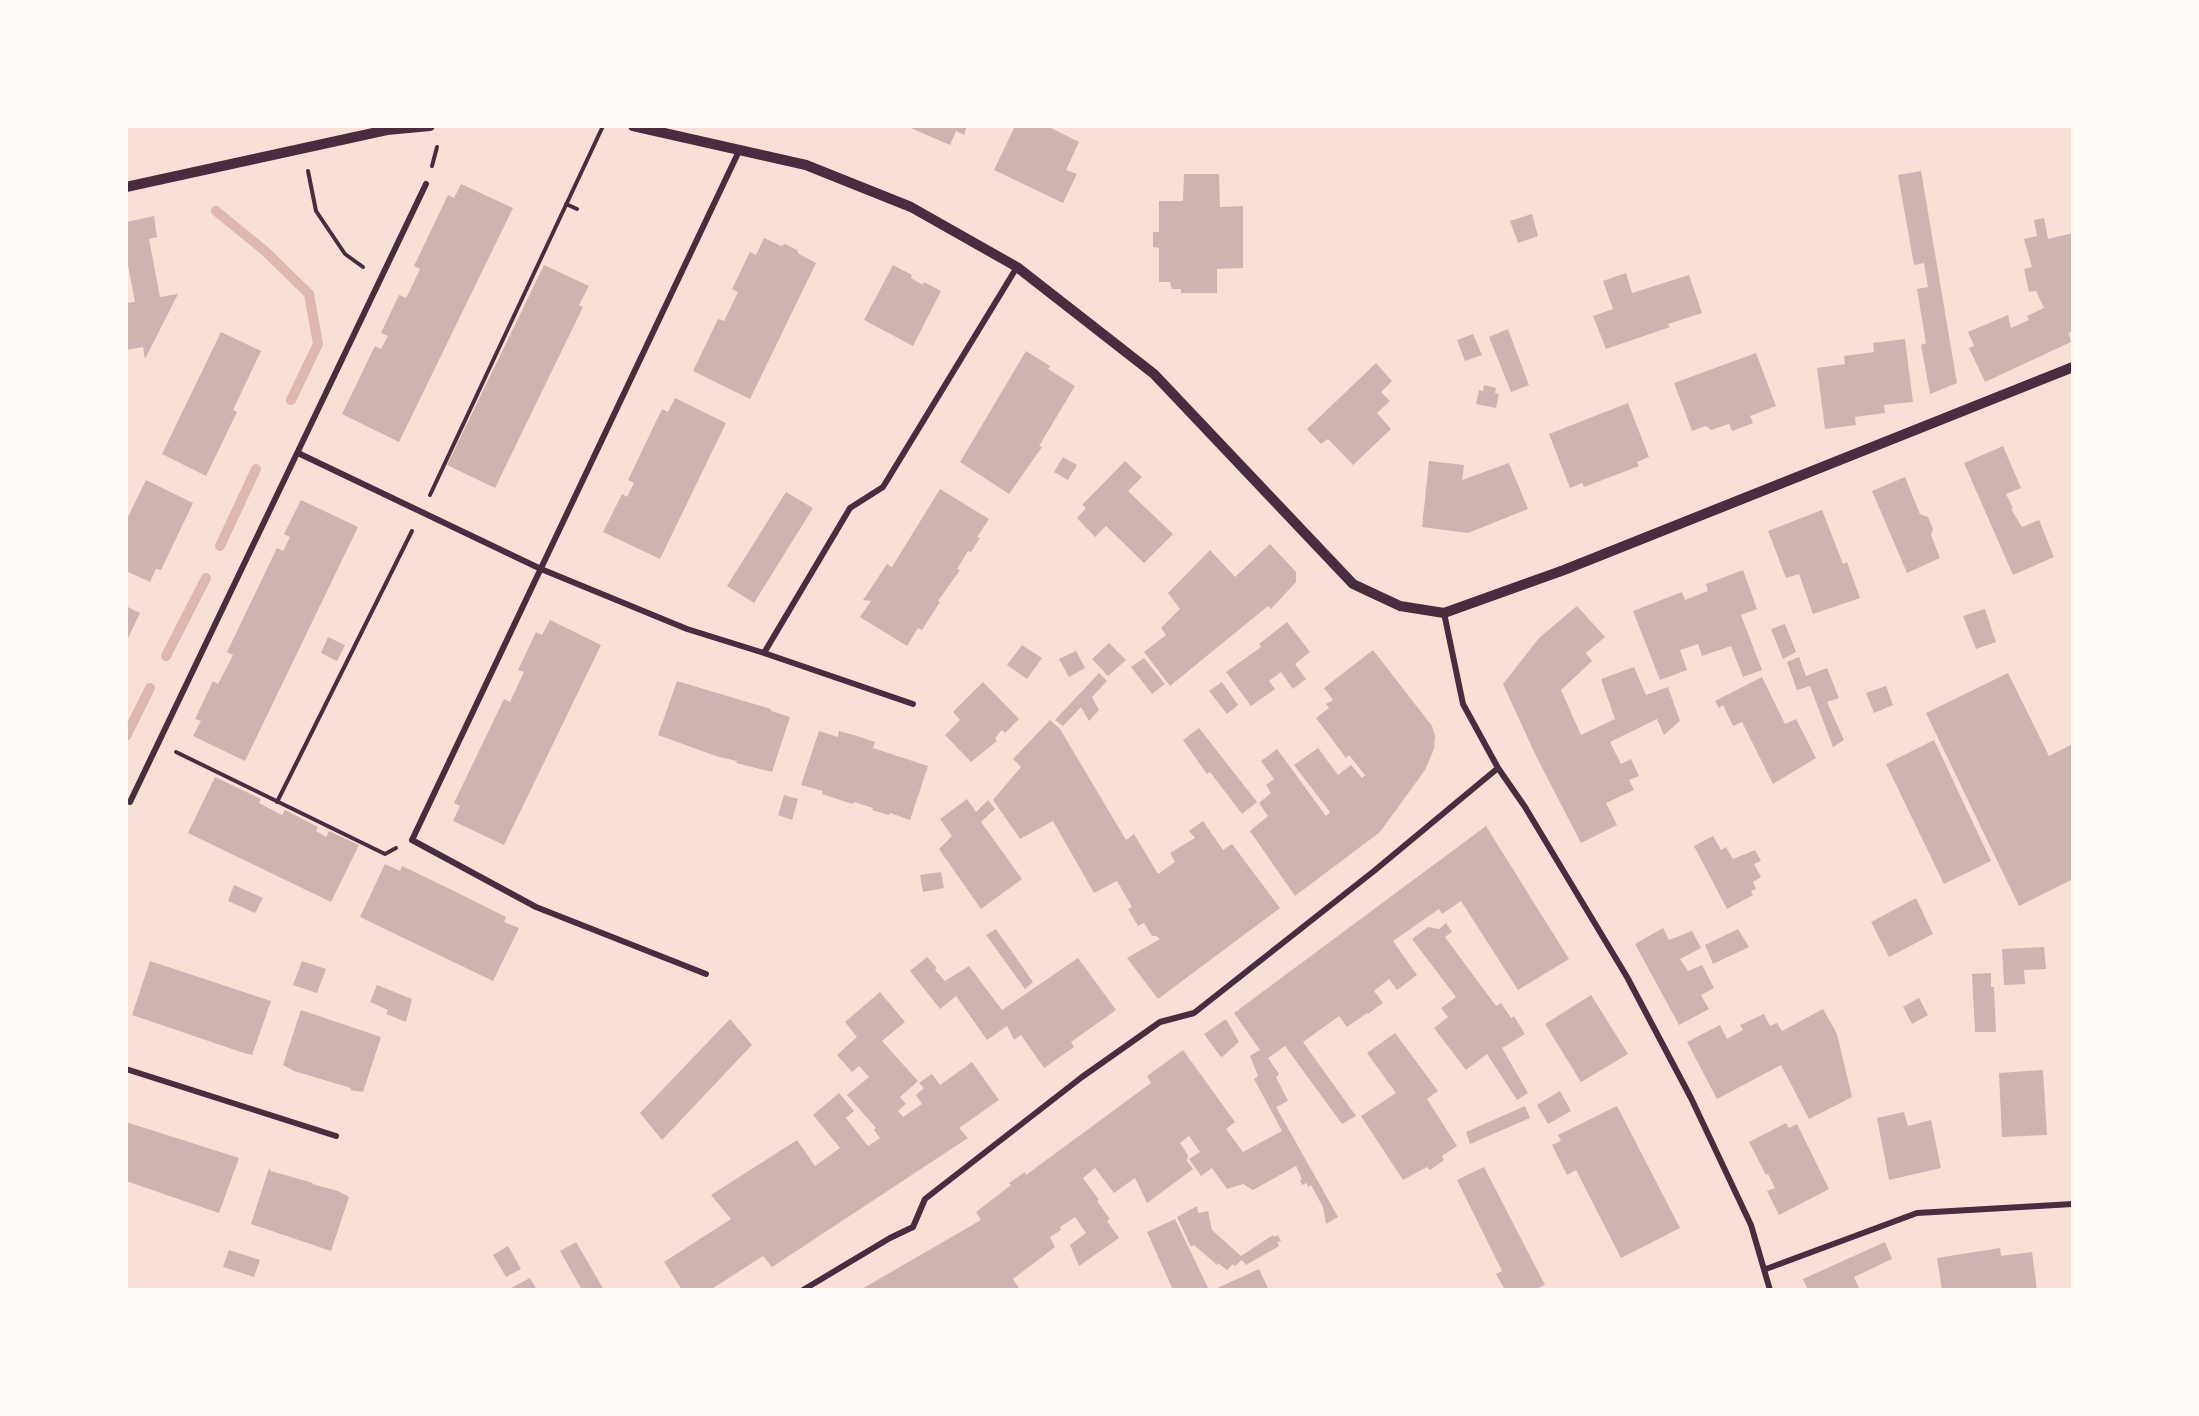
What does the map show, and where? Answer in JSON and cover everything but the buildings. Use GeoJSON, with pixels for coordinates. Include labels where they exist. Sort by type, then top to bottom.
{"type":"FeatureCollection","features":[{"type":"Feature","properties":{"kind":"street"},"geometry":{"type":"LineString","coordinates":[[126,187],[387,130],[430,126]]}},
{"type":"Feature","properties":{"kind":"street"},"geometry":{"type":"LineString","coordinates":[[633,126],[806,165],[911,207],[1017,267],[1154,374],[1353,584],[1400,606],[1444,613],[1564,570],[2073,367]]}},
{"type":"Feature","properties":{"kind":"street"},"geometry":{"type":"LineString","coordinates":[[705,974],[536,907],[412,840],[740,149]]}},
{"type":"Feature","properties":{"kind":"street"},"geometry":{"type":"LineString","coordinates":[[130,802],[426,184]]}},
{"type":"Feature","properties":{"kind":"street"},"geometry":{"type":"LineString","coordinates":[[765,653],[850,508],[883,487],[1017,267]]}},
{"type":"Feature","properties":{"kind":"street"},"geometry":{"type":"LineString","coordinates":[[298,453],[541,569],[687,629],[913,704]]}},
{"type":"Feature","properties":{"kind":"street"},"geometry":{"type":"LineString","coordinates":[[1444,613],[1463,704],[1498,768],[1525,807],[1628,977],[1691,1098],[1751,1225],[1766,1269],[1770,1290]]}},
{"type":"Feature","properties":{"kind":"street"},"geometry":{"type":"LineString","coordinates":[[804,1290],[890,1238],[913,1227],[925,1199],[1082,1077],[1160,1022],[1194,1013],[1374,872],[1498,768]]}},
{"type":"Feature","properties":{"kind":"street"},"geometry":{"type":"LineString","coordinates":[[126,1069],[336,1136]]}},
{"type":"Feature","properties":{"kind":"street"},"geometry":{"type":"LineString","coordinates":[[1766,1269],[1917,1213],[2073,1204]]}},
{"type":"Feature","properties":{"kind":"path"},"geometry":{"type":"LineString","coordinates":[[277,802],[421,513],[603,126]]}},
{"type":"Feature","properties":{"kind":"path"},"geometry":{"type":"LineString","coordinates":[[426,184],[437,146]]}},
{"type":"Feature","properties":{"kind":"path"},"geometry":{"type":"LineString","coordinates":[[303,148],[316,211],[345,254],[381,280]]}},
{"type":"Feature","properties":{"kind":"path"},"geometry":{"type":"LineString","coordinates":[[566,204],[577,209]]}},
{"type":"Feature","properties":{"kind":"path"},"geometry":{"type":"LineString","coordinates":[[158,744],[385,854],[412,840]]}},
{"type":"Feature","properties":{"kind":"waterway"},"geometry":{"type":"LineString","coordinates":[[216,211],[265,251],[309,294],[318,344],[291,400]]}},
{"type":"Feature","properties":{"kind":"waterway"},"geometry":{"type":"LineString","coordinates":[[220,546],[256,469]]}},
{"type":"Feature","properties":{"kind":"waterway"},"geometry":{"type":"LineString","coordinates":[[166,656],[206,578]]}},
{"type":"Feature","properties":{"kind":"waterway"},"geometry":{"type":"LineString","coordinates":[[126,736],[150,688]]}}]}
